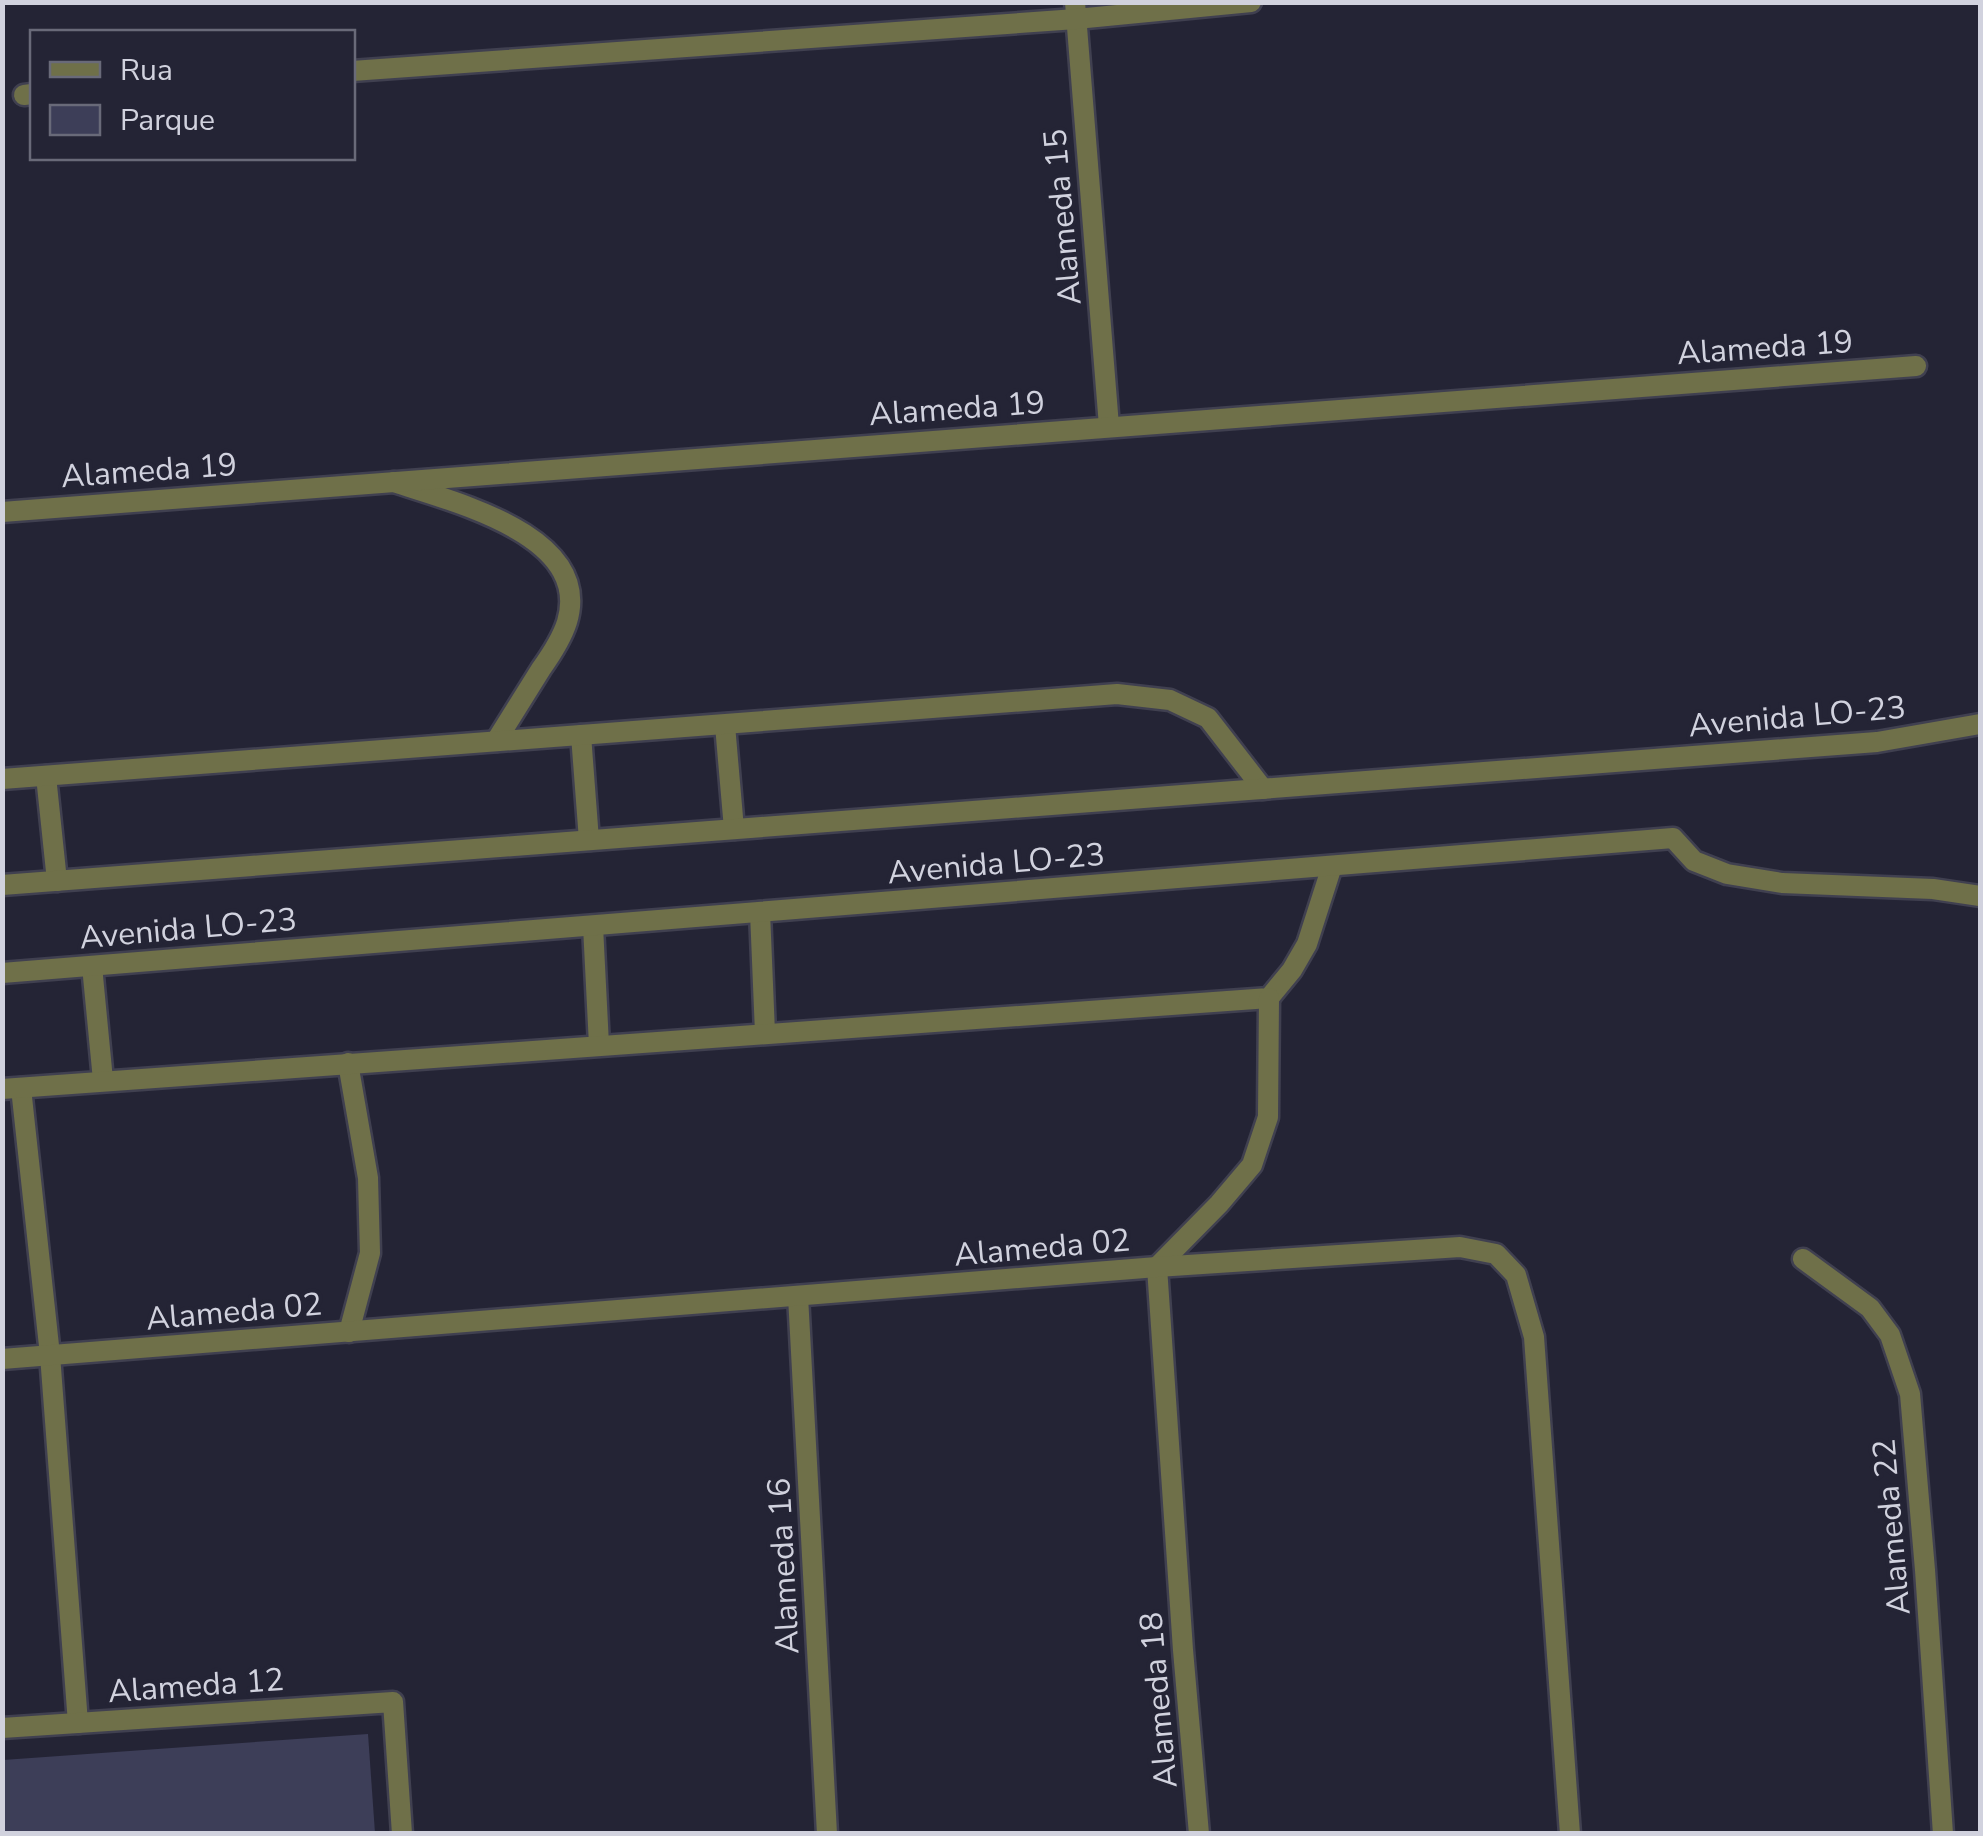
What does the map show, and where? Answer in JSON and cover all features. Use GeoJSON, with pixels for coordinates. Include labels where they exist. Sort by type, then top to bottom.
{"type":"FeatureCollection","features":[{"type":"Feature","properties":{"kind":"street"},"geometry":{"type":"LineString","coordinates":[[355,71],[1075,11],[1252,2]]}},
{"type":"Feature","properties":{"kind":"street","name":"Alameda 15"},"geometry":{"type":"LineString","coordinates":[[1075,11],[1109,426]]}},
{"type":"Feature","properties":{"kind":"street","name":"Alameda 19"},"geometry":{"type":"LineString","coordinates":[[2,512],[1916,366]]}},
{"type":"Feature","properties":{"kind":"street"},"geometry":{"type":"LineString","coordinates":[[392,481],[486,514],[524,533],[560,564],[571,598],[567,624],[496,741]]}},
{"type":"Feature","properties":{"kind":"street"},"geometry":{"type":"LineString","coordinates":[[2,779],[1116,694],[1170,700],[1208,718],[1262,789]]}},
{"type":"Feature","properties":{"kind":"street","name":"Avenida LO-23"},"geometry":{"type":"LineString","coordinates":[[2,885],[1877,742],[1980,724]]}},
{"type":"Feature","properties":{"kind":"street"},"geometry":{"type":"LineString","coordinates":[[725,725],[734,830]]}},
{"type":"Feature","properties":{"kind":"street"},"geometry":{"type":"LineString","coordinates":[[582,735],[590,840]]}},
{"type":"Feature","properties":{"kind":"street"},"geometry":{"type":"LineString","coordinates":[[46,776],[57,881]]}},
{"type":"Feature","properties":{"kind":"street","name":"Avenida LO-23"},"geometry":{"type":"LineString","coordinates":[[2,974],[1673,838],[1694,861],[1727,874],[1782,883],[1933,889],[1980,896]]}},
{"type":"Feature","properties":{"kind":"street"},"geometry":{"type":"LineString","coordinates":[[1158,1268],[1252,1164],[1268,1117],[1269,998],[1307,944],[1332,866]]}},
{"type":"Feature","properties":{"kind":"street"},"geometry":{"type":"LineString","coordinates":[[760,912],[765,1033]]}},
{"type":"Feature","properties":{"kind":"street"},"geometry":{"type":"LineString","coordinates":[[593,926],[599,1044]]}},
{"type":"Feature","properties":{"kind":"street"},"geometry":{"type":"LineString","coordinates":[[92,966],[103,1080]]}},
{"type":"Feature","properties":{"kind":"street"},"geometry":{"type":"LineString","coordinates":[[78,1723],[50,1355],[12,1088],[1269,998]]}},
{"type":"Feature","properties":{"kind":"street"},"geometry":{"type":"LineString","coordinates":[[348,1063],[368,1178],[370,1252],[349,1332]]}},
{"type":"Feature","properties":{"kind":"street","name":"Alameda 02"},"geometry":{"type":"LineString","coordinates":[[2,1359],[1158,1268],[1460,1247],[1496,1254],[1516,1275],[1534,1338],[1570,1834]]}},
{"type":"Feature","properties":{"kind":"street","name":"Alameda 22"},"geometry":{"type":"LineString","coordinates":[[1803,1259],[1870,1308],[1890,1336],[1910,1394],[1943,1834]]}},
{"type":"Feature","properties":{"kind":"street","name":"Alameda 18"},"geometry":{"type":"LineString","coordinates":[[1158,1268],[1199,1834]]}},
{"type":"Feature","properties":{"kind":"street","name":"Alameda 16"},"geometry":{"type":"LineString","coordinates":[[798,1296],[826,1834]]}},
{"type":"Feature","properties":{"kind":"street","name":"Alameda 12"},"geometry":{"type":"LineString","coordinates":[[2,1728],[393,1702],[402,1834]]}},
{"type":"Feature","properties":{"kind":"green space"},"geometry":{"type":"Polygon","coordinates":[[[368,1734],[375,1833],[3,1833],[3,1760],[368,1734]]]}}]}
